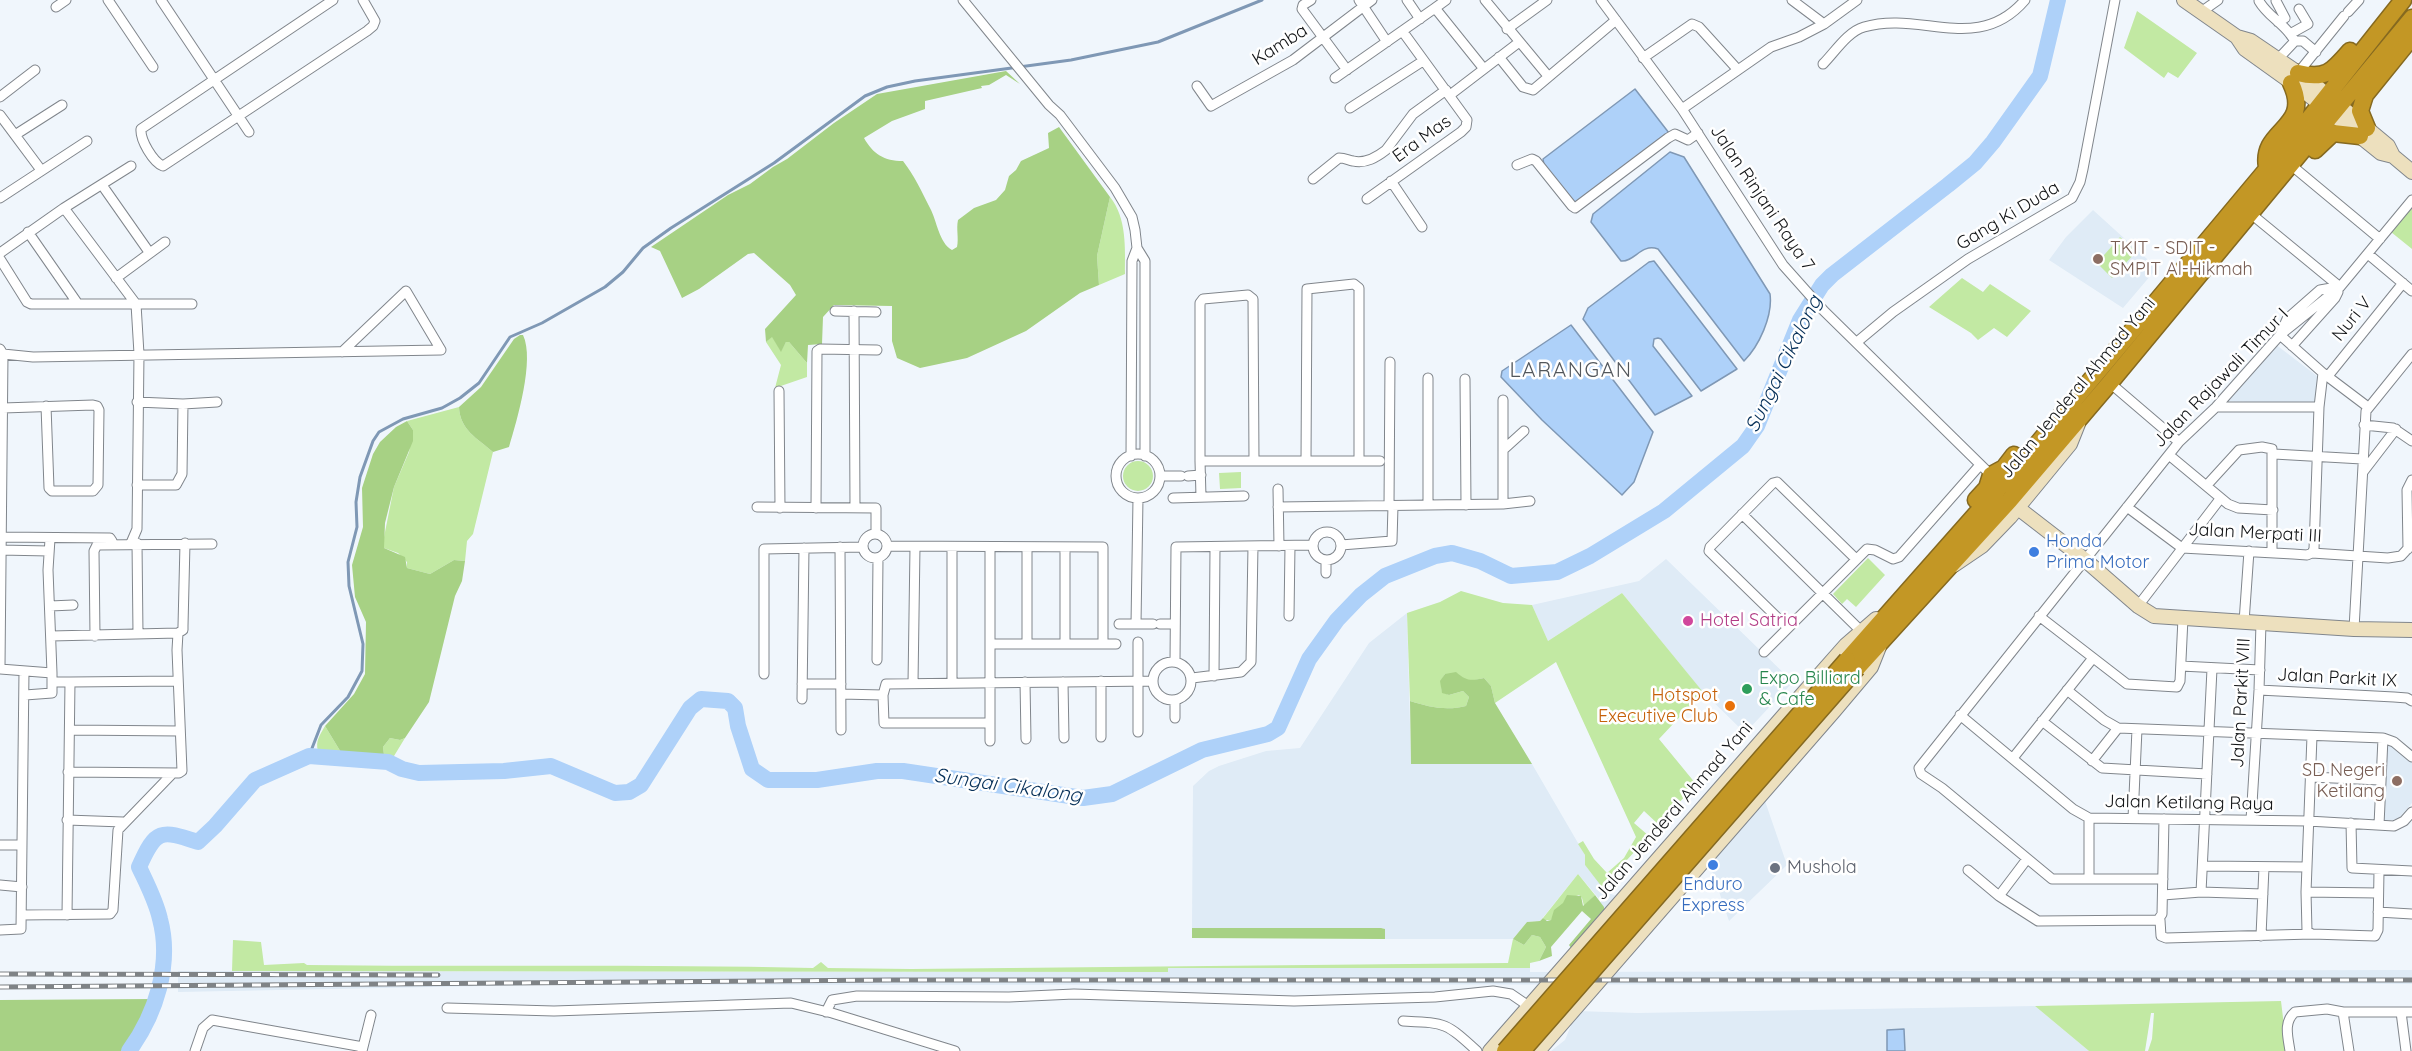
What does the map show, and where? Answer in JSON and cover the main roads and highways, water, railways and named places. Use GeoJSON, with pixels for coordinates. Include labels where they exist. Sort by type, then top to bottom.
{"type":"FeatureCollection","features":[{"type":"Feature","properties":{"kind":"highway"},"geometry":{"type":"LineString","coordinates":[[2267,167],[2265,158],[2269,147],[2297,110],[2295,78],[2321,76],[2332,70],[2382,15],[2401,2]]}},
{"type":"Feature","properties":{"kind":"highway","name":"Jalan Jenderal Ahmad Yani"},"geometry":{"type":"LineString","coordinates":[[1498,1050],[1852,664],[1882,639],[1948,568],[2079,419],[2292,163],[2401,2]]}},
{"type":"Feature","properties":{"kind":"highway","name":"Jalan Jenderal Ahmad Yani"},"geometry":{"type":"LineString","coordinates":[[1522,1051],[1852,664],[1895,607],[2062,415],[2267,167],[2330,105],[2412,18]]}},
{"type":"Feature","properties":{"kind":"highway"},"geometry":{"type":"LineString","coordinates":[[2292,163],[2308,155],[2333,133],[2364,132],[2360,111],[2365,95],[2412,37]]}},
{"type":"Feature","properties":{"kind":"highway"},"geometry":{"type":"LineString","coordinates":[[1952,544],[1954,527],[1987,488],[1985,470],[2004,468],[2048,418],[2062,415]]}},
{"type":"Feature","properties":{"kind":"water"},"geometry":{"type":"Polygon","coordinates":[[[1635,89],[1669,133],[1576,204],[1544,165],[1543,159],[1635,89]]]}},
{"type":"Feature","properties":{"kind":"water"},"geometry":{"type":"Polygon","coordinates":[[[1670,152],[1684,157],[1770,294],[1769,312],[1764,330],[1744,361],[1658,249],[1647,248],[1626,261],[1621,261],[1591,222],[1593,214],[1670,152]]]}},
{"type":"Feature","properties":{"kind":"water"},"geometry":{"type":"Polygon","coordinates":[[[1654,261],[1737,369],[1701,391],[1661,339],[1654,339],[1653,346],[1692,396],[1655,415],[1583,319],[1588,308],[1649,262],[1654,261]]]}},
{"type":"Feature","properties":{"kind":"water"},"geometry":{"type":"Polygon","coordinates":[[[1571,325],[1653,432],[1634,482],[1622,495],[1542,420],[1501,377],[1502,371],[1571,325]]]}},
{"type":"Feature","properties":{"kind":"water"},"geometry":{"type":"Polygon","coordinates":[[[1904,1029],[1905,1051],[1887,1051],[1887,1030],[1904,1029]]]}},
{"type":"Feature","properties":{"kind":"waterway"},"geometry":{"type":"LineString","coordinates":[[309,756],[321,725],[348,697],[362,671],[363,644],[349,586],[348,562],[357,527],[356,502],[360,477],[373,441],[379,432],[403,419],[442,408],[460,398],[479,383],[510,337],[542,323],[605,287],[623,272],[643,248],[774,163],[865,96],[887,87],[915,81],[1071,60],[1158,42],[1262,0]]}},
{"type":"Feature","properties":{"kind":"waterway","name":"Sungai Cikalong"},"geometry":{"type":"LineString","coordinates":[[129,1051],[139,1037],[154,1005],[163,971],[164,953],[160,919],[154,899],[139,867],[150,845],[161,835],[168,834],[198,842],[255,780],[309,756],[388,762],[402,769],[419,773],[504,771],[551,766],[615,793],[629,792],[641,785],[690,708],[701,699],[728,701],[735,708],[738,726],[752,769],[768,780],[817,780],[877,771],[903,771],[1083,798],[1112,794],[1202,750],[1268,734],[1278,728],[1309,659],[1337,620],[1361,595],[1385,576],[1435,556],[1452,553],[1480,561],[1511,576],[1557,572],[1590,556],[1664,511],[1743,446],[1757,426],[1800,320],[1822,285],[1975,163],[1993,142],[2040,76],[2058,0]]}},
{"type":"Feature","properties":{"kind":"railway"},"geometry":{"type":"LineString","coordinates":[[0,974],[438,975]]}},
{"type":"Feature","properties":{"kind":"railway"},"geometry":{"type":"LineString","coordinates":[[0,987],[891,980],[2412,980]]}},
{"type":"Feature","properties":{"kind":"place","name":"TKIT - SDIT - SMPIT Al-Hikmah"},"geometry":{"type":"Point","coordinates":[2098,259]}},
{"type":"Feature","properties":{"kind":"place","name":"Honda Prima Motor"},"geometry":{"type":"Point","coordinates":[2034,552]}},
{"type":"Feature","properties":{"kind":"place","name":"Hotel Satria"},"geometry":{"type":"Point","coordinates":[1688,621]}},
{"type":"Feature","properties":{"kind":"place","name":"Expo Billiard & Cafe"},"geometry":{"type":"Point","coordinates":[1747,689]}},
{"type":"Feature","properties":{"kind":"place","name":"Hotspot Executive Club"},"geometry":{"type":"Point","coordinates":[1730,706]}},
{"type":"Feature","properties":{"kind":"place","name":"SD Negeri Ketilang"},"geometry":{"type":"Point","coordinates":[2397,781]}},
{"type":"Feature","properties":{"kind":"place","name":"Enduro Express"},"geometry":{"type":"Point","coordinates":[1713,865]}},
{"type":"Feature","properties":{"kind":"place","name":"Mushola"},"geometry":{"type":"Point","coordinates":[1775,868]}},
{"type":"Feature","properties":{"kind":"district","name":"LARANGAN"},"geometry":{"type":"Point","coordinates":[1571,371]}}]}
